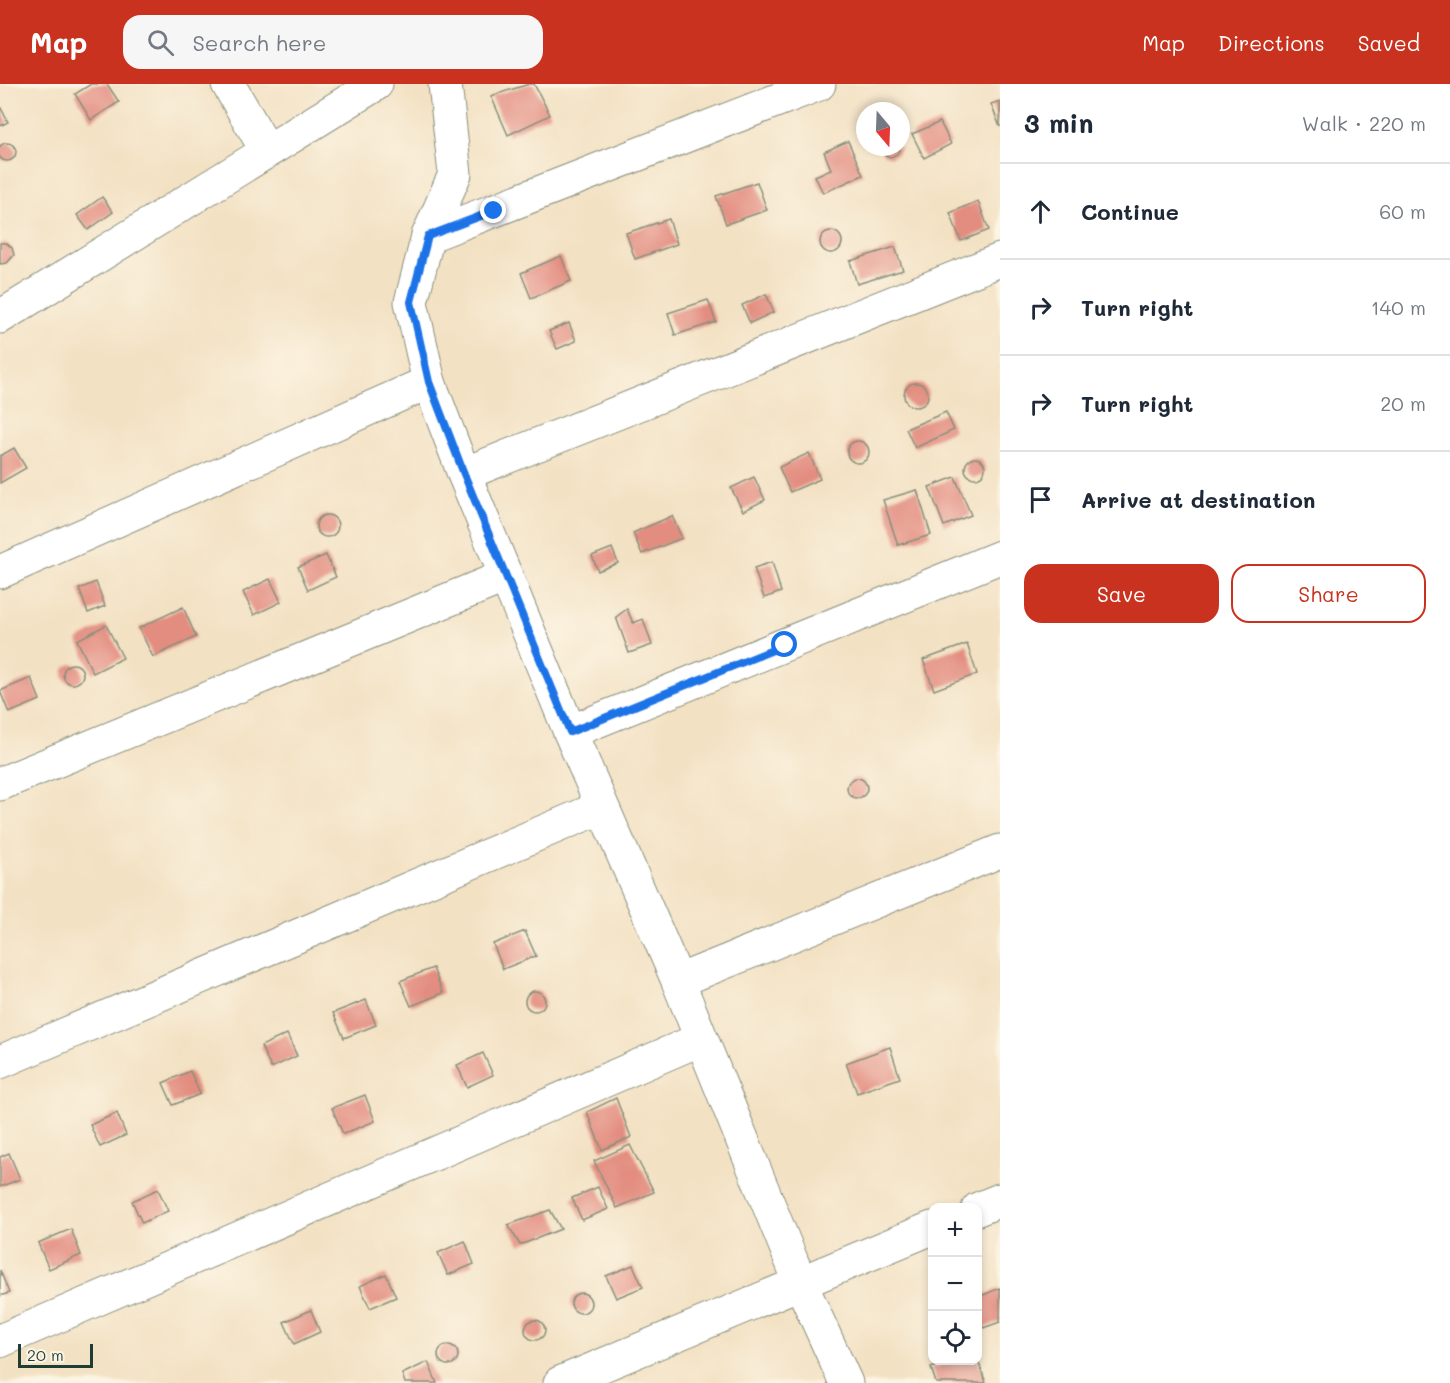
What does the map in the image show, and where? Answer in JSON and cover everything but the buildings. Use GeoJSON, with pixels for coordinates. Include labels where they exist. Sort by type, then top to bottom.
{"type":"FeatureCollection","features":[{"type":"Feature","properties":{"kind":"street"},"geometry":{"type":"LineString","coordinates":[[228,84],[267,151]]}},
{"type":"Feature","properties":{"kind":"street"},"geometry":{"type":"LineString","coordinates":[[0,317],[376,84]]}},
{"type":"Feature","properties":{"kind":"street"},"geometry":{"type":"LineString","coordinates":[[445,84],[455,174],[428,236],[411,302],[429,382],[464,474],[570,732],[678,981],[800,1282],[846,1383]]}},
{"type":"Feature","properties":{"kind":"street"},"geometry":{"type":"LineString","coordinates":[[428,236],[819,84]]}},
{"type":"Feature","properties":{"kind":"street"},"geometry":{"type":"LineString","coordinates":[[464,474],[1000,260]]}},
{"type":"Feature","properties":{"kind":"street"},"geometry":{"type":"LineString","coordinates":[[0,572],[429,382]]}},
{"type":"Feature","properties":{"kind":"street"},"geometry":{"type":"LineString","coordinates":[[570,732],[1000,557]]}},
{"type":"Feature","properties":{"kind":"street"},"geometry":{"type":"LineString","coordinates":[[0,784],[506,576]]}},
{"type":"Feature","properties":{"kind":"street"},"geometry":{"type":"LineString","coordinates":[[0,1062],[602,807]]}},
{"type":"Feature","properties":{"kind":"street"},"geometry":{"type":"LineString","coordinates":[[678,981],[1000,851]]}},
{"type":"Feature","properties":{"kind":"street"},"geometry":{"type":"LineString","coordinates":[[0,1341],[701,1039]]}},
{"type":"Feature","properties":{"kind":"street"},"geometry":{"type":"LineString","coordinates":[[982,1207],[1000,1200]]}},
{"type":"Feature","properties":{"kind":"street"},"geometry":{"type":"LineString","coordinates":[[560,1383],[928,1230]]}},
{"type":"Feature","properties":{"kind":"route"},"geometry":{"type":"LineString","coordinates":[[494,211],[428,236],[411,302],[429,382],[464,474],[570,732],[785,645]]}}]}
